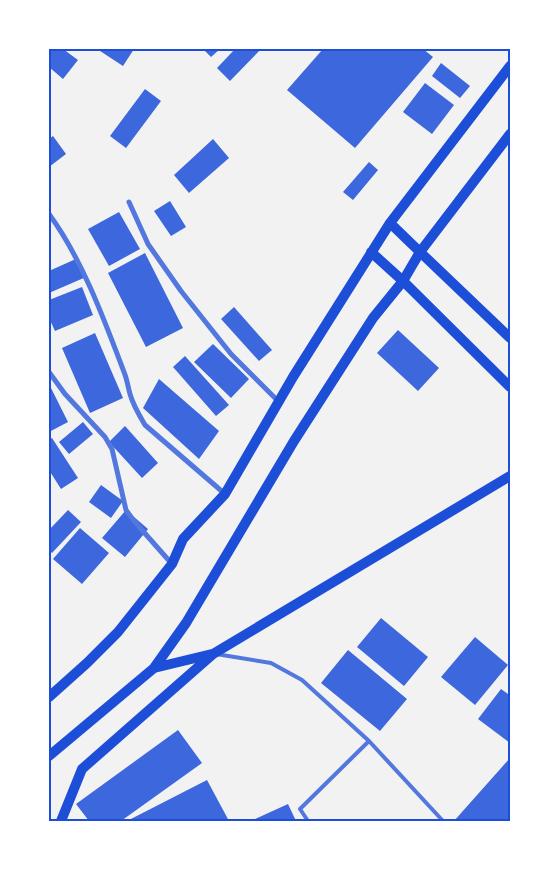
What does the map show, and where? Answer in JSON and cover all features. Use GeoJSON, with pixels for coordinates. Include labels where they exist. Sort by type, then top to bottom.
{"type":"FeatureCollection","features":[{"type":"Feature","properties":{"kind":"main road"},"geometry":{"type":"LineString","coordinates":[[49,697],[118,632],[172,564],[183,539],[225,494],[279,402],[390,223],[510,66]]}},
{"type":"Feature","properties":{"kind":"main road"},"geometry":{"type":"LineString","coordinates":[[49,756],[154,668],[186,623],[294,441],[373,318],[403,281],[420,252],[510,134]]}},
{"type":"Feature","properties":{"kind":"main road"},"geometry":{"type":"LineString","coordinates":[[390,223],[510,338]]}},
{"type":"Feature","properties":{"kind":"main road"},"geometry":{"type":"LineString","coordinates":[[371,252],[510,387]]}},
{"type":"Feature","properties":{"kind":"main road"},"geometry":{"type":"LineString","coordinates":[[61,821],[82,769],[213,654],[510,476]]}},
{"type":"Feature","properties":{"kind":"main road"},"geometry":{"type":"LineString","coordinates":[[154,668],[213,654]]}},
{"type":"Feature","properties":{"kind":"street"},"geometry":{"type":"LineString","coordinates":[[130,202],[148,244],[181,291],[231,354],[279,402]]}},
{"type":"Feature","properties":{"kind":"street"},"geometry":{"type":"LineString","coordinates":[[49,214],[61,230],[84,273],[125,374],[130,395],[145,425],[225,494]]}},
{"type":"Feature","properties":{"kind":"street"},"geometry":{"type":"LineString","coordinates":[[49,372],[65,394],[105,436],[112,448],[126,510],[172,564]]}},
{"type":"Feature","properties":{"kind":"lane"},"geometry":{"type":"LineString","coordinates":[[213,654],[272,663],[302,680],[368,741],[443,821]]}},
{"type":"Feature","properties":{"kind":"lane"},"geometry":{"type":"LineString","coordinates":[[308,821],[300,809],[368,741]]}},
{"type":"Feature","properties":{"kind":"building"},"geometry":{"type":"Polygon","coordinates":[[[49,49],[63,49],[78,60],[63,79],[49,67],[49,49]]]}},
{"type":"Feature","properties":{"kind":"building"},"geometry":{"type":"Polygon","coordinates":[[[97,49],[134,49],[123,66],[97,49]]]}},
{"type":"Feature","properties":{"kind":"building"},"geometry":{"type":"Polygon","coordinates":[[[203,49],[220,49],[211,57],[203,49]]]}},
{"type":"Feature","properties":{"kind":"building"},"geometry":{"type":"Polygon","coordinates":[[[235,49],[261,49],[230,81],[217,68],[235,49]]]}},
{"type":"Feature","properties":{"kind":"building"},"geometry":{"type":"Polygon","coordinates":[[[323,49],[423,49],[433,57],[355,148],[287,90],[323,49]]]}},
{"type":"Feature","properties":{"kind":"building"},"geometry":{"type":"Polygon","coordinates":[[[441,63],[470,86],[460,98],[432,76],[441,63]]]}},
{"type":"Feature","properties":{"kind":"building"},"geometry":{"type":"Polygon","coordinates":[[[425,83],[454,105],[432,134],[403,112],[425,83]]]}},
{"type":"Feature","properties":{"kind":"building"},"geometry":{"type":"Polygon","coordinates":[[[145,89],[161,101],[126,148],[110,136],[145,89]]]}},
{"type":"Feature","properties":{"kind":"building"},"geometry":{"type":"Polygon","coordinates":[[[53,136],[66,154],[49,167],[49,139],[53,136]]]}},
{"type":"Feature","properties":{"kind":"building"},"geometry":{"type":"Polygon","coordinates":[[[213,139],[229,158],[189,193],[174,175],[213,139]]]}},
{"type":"Feature","properties":{"kind":"building"},"geometry":{"type":"Polygon","coordinates":[[[369,162],[378,170],[353,200],[343,192],[369,162]]]}},
{"type":"Feature","properties":{"kind":"building"},"geometry":{"type":"Polygon","coordinates":[[[170,201],[186,227],[171,236],[154,211],[170,201]]]}},
{"type":"Feature","properties":{"kind":"building"},"geometry":{"type":"Polygon","coordinates":[[[119,212],[140,249],[109,266],[88,229],[119,212]]]}},
{"type":"Feature","properties":{"kind":"building"},"geometry":{"type":"Polygon","coordinates":[[[145,253],[183,328],[146,347],[108,273],[145,253]]]}},
{"type":"Feature","properties":{"kind":"building"},"geometry":{"type":"Polygon","coordinates":[[[78,258],[86,277],[49,293],[49,271],[78,258]]]}},
{"type":"Feature","properties":{"kind":"building"},"geometry":{"type":"Polygon","coordinates":[[[82,287],[93,315],[55,331],[49,318],[49,300],[82,287]]]}},
{"type":"Feature","properties":{"kind":"building"},"geometry":{"type":"Polygon","coordinates":[[[234,307],[272,350],[259,361],[221,319],[234,307]]]}},
{"type":"Feature","properties":{"kind":"building"},"geometry":{"type":"Polygon","coordinates":[[[398,330],[439,368],[418,391],[377,353],[398,330]]]}},
{"type":"Feature","properties":{"kind":"building"},"geometry":{"type":"Polygon","coordinates":[[[95,333],[123,398],[90,413],[62,348],[95,333]]]}},
{"type":"Feature","properties":{"kind":"building"},"geometry":{"type":"Polygon","coordinates":[[[213,344],[249,379],[231,398],[194,362],[213,344]]]}},
{"type":"Feature","properties":{"kind":"building"},"geometry":{"type":"Polygon","coordinates":[[[185,356],[229,405],[216,416],[173,367],[185,356]]]}},
{"type":"Feature","properties":{"kind":"building"},"geometry":{"type":"Polygon","coordinates":[[[159,379],[219,431],[199,459],[143,408],[159,379]]]}},
{"type":"Feature","properties":{"kind":"building"},"geometry":{"type":"Polygon","coordinates":[[[49,384],[68,422],[49,432],[49,384]]]}},
{"type":"Feature","properties":{"kind":"building"},"geometry":{"type":"Polygon","coordinates":[[[83,422],[93,434],[69,454],[59,442],[83,422]]]}},
{"type":"Feature","properties":{"kind":"building"},"geometry":{"type":"Polygon","coordinates":[[[125,426],[158,463],[142,478],[109,442],[125,426]]]}},
{"type":"Feature","properties":{"kind":"building"},"geometry":{"type":"Polygon","coordinates":[[[52,438],[78,478],[61,489],[49,470],[49,440],[52,438]]]}},
{"type":"Feature","properties":{"kind":"building"},"geometry":{"type":"Polygon","coordinates":[[[101,485],[123,501],[111,518],[89,502],[101,485]]]}},
{"type":"Feature","properties":{"kind":"building"},"geometry":{"type":"Polygon","coordinates":[[[68,510],[81,522],[52,553],[49,550],[49,530],[68,510]]]}},
{"type":"Feature","properties":{"kind":"building"},"geometry":{"type":"Polygon","coordinates":[[[126,510],[148,529],[125,557],[102,538],[126,510]]]}},
{"type":"Feature","properties":{"kind":"building"},"geometry":{"type":"Polygon","coordinates":[[[80,528],[109,553],[82,584],[53,559],[80,528]]]}},
{"type":"Feature","properties":{"kind":"building"},"geometry":{"type":"Polygon","coordinates":[[[381,618],[428,657],[404,686],[357,647],[381,618]]]}},
{"type":"Feature","properties":{"kind":"building"},"geometry":{"type":"Polygon","coordinates":[[[475,637],[508,665],[475,705],[441,677],[475,637]]]}},
{"type":"Feature","properties":{"kind":"building"},"geometry":{"type":"Polygon","coordinates":[[[348,650],[407,699],[380,731],[321,683],[348,650]]]}},
{"type":"Feature","properties":{"kind":"building"},"geometry":{"type":"Polygon","coordinates":[[[501,689],[508,694],[510,691],[510,743],[478,719],[501,689]]]}},
{"type":"Feature","properties":{"kind":"building"},"geometry":{"type":"Polygon","coordinates":[[[178,730],[202,763],[121,821],[89,821],[76,804],[178,730]]]}},
{"type":"Feature","properties":{"kind":"building"},"geometry":{"type":"Polygon","coordinates":[[[510,758],[510,821],[454,821],[510,758]]]}},
{"type":"Feature","properties":{"kind":"building"},"geometry":{"type":"Polygon","coordinates":[[[207,780],[229,821],[127,821],[207,780]]]}},
{"type":"Feature","properties":{"kind":"building"},"geometry":{"type":"Polygon","coordinates":[[[288,804],[296,821],[251,821],[288,804]]]}}]}
